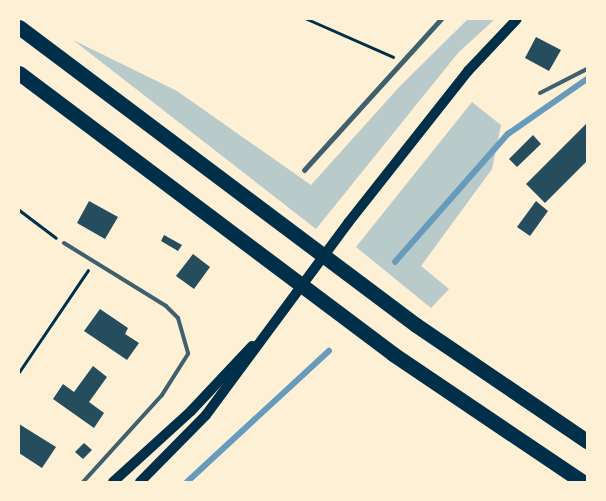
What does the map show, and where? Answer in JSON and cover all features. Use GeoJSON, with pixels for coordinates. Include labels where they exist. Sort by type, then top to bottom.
{"type":"FeatureCollection","features":[{"type":"Feature","properties":{"kind":"highway"},"geometry":{"type":"LineString","coordinates":[[19,27],[416,325],[587,441]]}},
{"type":"Feature","properties":{"kind":"highway"},"geometry":{"type":"LineString","coordinates":[[19,73],[393,354],[584,482]]}},
{"type":"Feature","properties":{"kind":"main road"},"geometry":{"type":"LineString","coordinates":[[140,482],[206,416],[348,223],[468,71],[517,19]]}},
{"type":"Feature","properties":{"kind":"main road"},"geometry":{"type":"LineString","coordinates":[[113,482],[191,411],[275,322]]}},
{"type":"Feature","properties":{"kind":"street"},"geometry":{"type":"LineString","coordinates":[[304,170],[441,19]]}},
{"type":"Feature","properties":{"kind":"lane"},"geometry":{"type":"LineString","coordinates":[[540,93],[587,69]]}},
{"type":"Feature","properties":{"kind":"lane"},"geometry":{"type":"LineString","coordinates":[[64,243],[93,264],[166,306],[178,318],[188,354],[162,395],[83,482]]}},
{"type":"Feature","properties":{"kind":"path"},"geometry":{"type":"LineString","coordinates":[[307,19],[403,61]]}},
{"type":"Feature","properties":{"kind":"path"},"geometry":{"type":"LineString","coordinates":[[19,210],[64,243]]}},
{"type":"Feature","properties":{"kind":"path"},"geometry":{"type":"LineString","coordinates":[[19,372],[93,264]]}},
{"type":"Feature","properties":{"kind":"shaded area"},"geometry":{"type":"Polygon","coordinates":[[[468,19],[495,19],[458,53],[316,229],[73,40],[177,91],[311,185],[400,86],[468,19]]]}},
{"type":"Feature","properties":{"kind":"shaded area"},"geometry":{"type":"Polygon","coordinates":[[[472,102],[501,125],[492,169],[421,266],[449,289],[431,308],[356,247],[472,102]]]}},
{"type":"Feature","properties":{"kind":"building"},"geometry":{"type":"Polygon","coordinates":[[[536,37],[561,50],[549,71],[525,58],[536,37]]]}},
{"type":"Feature","properties":{"kind":"building"},"geometry":{"type":"Polygon","coordinates":[[[587,123],[587,161],[545,203],[526,184],[587,123]]]}},
{"type":"Feature","properties":{"kind":"building"},"geometry":{"type":"Polygon","coordinates":[[[533,135],[541,144],[517,167],[509,159],[533,135]]]}},
{"type":"Feature","properties":{"kind":"building"},"geometry":{"type":"Polygon","coordinates":[[[89,201],[118,217],[105,239],[77,223],[89,201]]]}},
{"type":"Feature","properties":{"kind":"building"},"geometry":{"type":"Polygon","coordinates":[[[536,201],[548,211],[530,236],[517,227],[536,201]]]}},
{"type":"Feature","properties":{"kind":"building"},"geometry":{"type":"Polygon","coordinates":[[[164,235],[182,245],[178,251],[161,241],[164,235]]]}},
{"type":"Feature","properties":{"kind":"building"},"geometry":{"type":"Polygon","coordinates":[[[193,254],[210,267],[194,289],[176,276],[193,254]]]}},
{"type":"Feature","properties":{"kind":"building"},"geometry":{"type":"Polygon","coordinates":[[[100,309],[128,328],[125,334],[139,343],[127,360],[84,331],[100,309]]]}},
{"type":"Feature","properties":{"kind":"building"},"geometry":{"type":"Polygon","coordinates":[[[93,366],[107,377],[89,402],[104,413],[94,428],[53,399],[63,384],[74,392],[93,366]]]}},
{"type":"Feature","properties":{"kind":"building"},"geometry":{"type":"Polygon","coordinates":[[[19,424],[56,447],[42,468],[19,453],[19,424]]]}},
{"type":"Feature","properties":{"kind":"building"},"geometry":{"type":"Polygon","coordinates":[[[84,443],[92,450],[83,459],[75,452],[84,443]]]}},
{"type":"Feature","properties":{"kind":"waterway"},"geometry":{"type":"LineString","coordinates":[[395,262],[508,134],[587,79]]}},
{"type":"Feature","properties":{"kind":"waterway"},"geometry":{"type":"LineString","coordinates":[[187,482],[329,351]]}}]}
